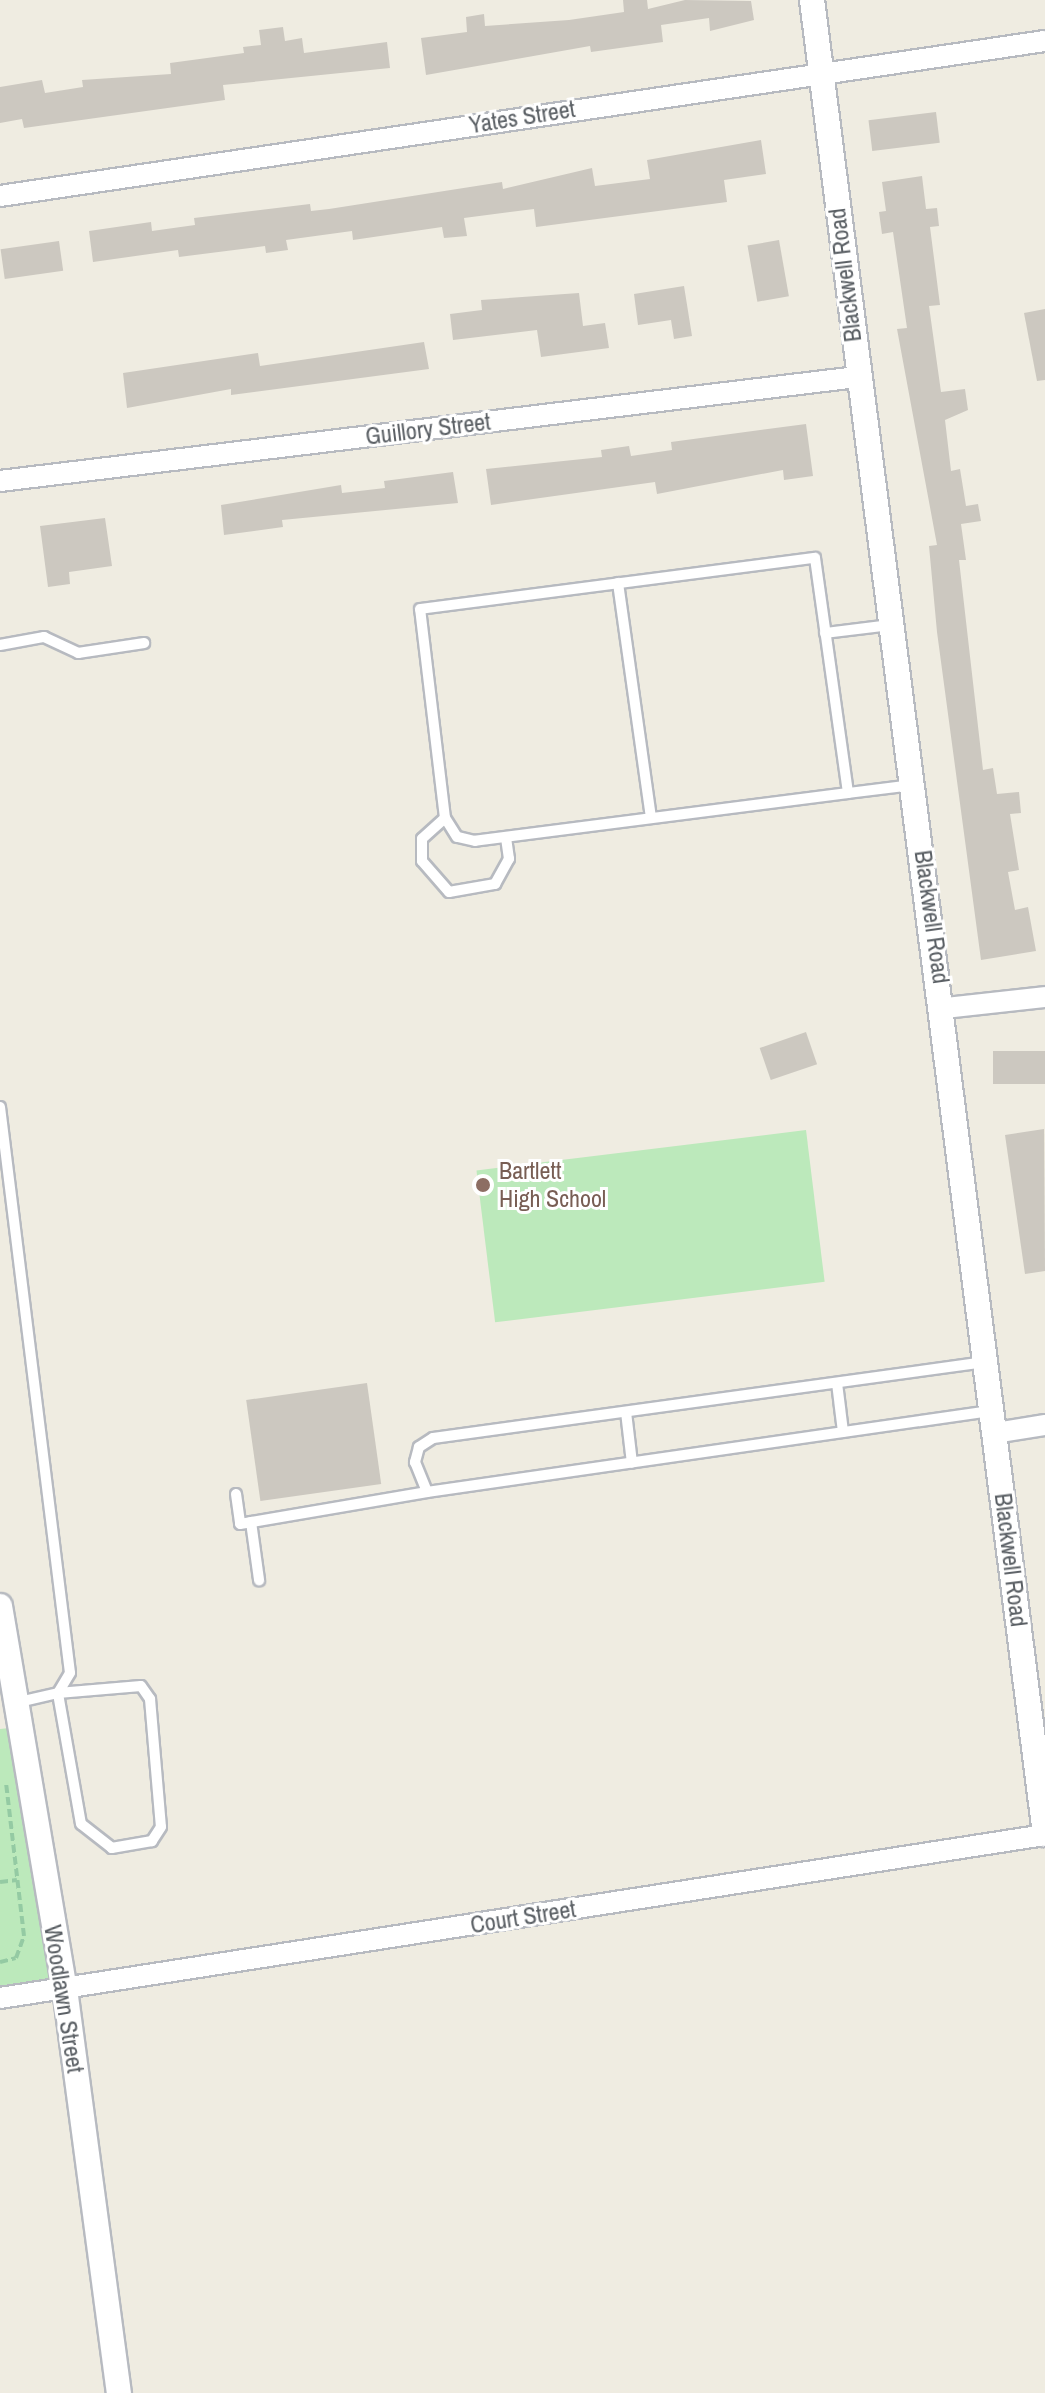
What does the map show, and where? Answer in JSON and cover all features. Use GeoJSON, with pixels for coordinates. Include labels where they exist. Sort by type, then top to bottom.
{"type":"FeatureCollection","features":[{"type":"Feature","properties":{"kind":"street","name":"Blackwell Road"},"geometry":{"type":"LineString","coordinates":[[812,0],[857,377],[945,1008],[1045,1835]]}},
{"type":"Feature","properties":{"kind":"street","name":"Yates Street"},"geometry":{"type":"LineString","coordinates":[[0,196],[820,71],[1045,41]]}},
{"type":"Feature","properties":{"kind":"street","name":"Guillory Street"},"geometry":{"type":"LineString","coordinates":[[0,481],[857,377]]}},
{"type":"Feature","properties":{"kind":"street"},"geometry":{"type":"LineString","coordinates":[[945,1008],[1045,997]]}},
{"type":"Feature","properties":{"kind":"street"},"geometry":{"type":"LineString","coordinates":[[994,1422],[1045,1425]]}},
{"type":"Feature","properties":{"kind":"street","name":"Woodlawn Street"},"geometry":{"type":"LineString","coordinates":[[0,1606],[65,1989],[119,2393]]}},
{"type":"Feature","properties":{"kind":"street","name":"Court Street"},"geometry":{"type":"LineString","coordinates":[[0,1998],[1045,1835]]}},
{"type":"Feature","properties":{"kind":"lane"},"geometry":{"type":"LineString","coordinates":[[848,793],[815,558],[420,609],[445,818],[457,837],[506,837],[914,785]]}},
{"type":"Feature","properties":{"kind":"lane"},"geometry":{"type":"LineString","coordinates":[[618,583],[651,817]]}},
{"type":"Feature","properties":{"kind":"lane"},"geometry":{"type":"LineString","coordinates":[[825,633],[890,625]]}},
{"type":"Feature","properties":{"kind":"lane"},"geometry":{"type":"LineString","coordinates":[[0,645],[44,637],[78,653],[144,643]]}},
{"type":"Feature","properties":{"kind":"lane"},"geometry":{"type":"LineString","coordinates":[[445,818],[422,839],[422,861],[449,892],[495,884],[509,859],[506,837]]}},
{"type":"Feature","properties":{"kind":"lane"},"geometry":{"type":"LineString","coordinates":[[0,1107],[70,1673],[58,1693],[81,1824],[112,1848],[152,1841],[163,1809],[150,1699],[141,1686],[58,1693],[15,1703]]}},
{"type":"Feature","properties":{"kind":"lane"},"geometry":{"type":"LineString","coordinates":[[427,1492],[415,1462],[419,1447],[433,1438],[987,1362]]}},
{"type":"Feature","properties":{"kind":"lane"},"geometry":{"type":"LineString","coordinates":[[837,1383],[843,1432]]}},
{"type":"Feature","properties":{"kind":"lane"},"geometry":{"type":"LineString","coordinates":[[626,1412],[632,1463]]}},
{"type":"Feature","properties":{"kind":"lane"},"geometry":{"type":"LineString","coordinates":[[236,1494],[240,1524],[427,1492],[843,1432],[994,1422]]}},
{"type":"Feature","properties":{"kind":"lane"},"geometry":{"type":"LineString","coordinates":[[251,1522],[259,1580]]}},
{"type":"Feature","properties":{"kind":"path"},"geometry":{"type":"LineString","coordinates":[[0,1962],[16,1958],[24,1936],[6,1777]]}},
{"type":"Feature","properties":{"kind":"path"},"geometry":{"type":"LineString","coordinates":[[0,1882],[17,1880]]}},
{"type":"Feature","properties":{"kind":"green space"},"geometry":{"type":"Polygon","coordinates":[[[806,1130],[825,1282],[495,1322],[476,1170],[806,1130]]]}},
{"type":"Feature","properties":{"kind":"green space"},"geometry":{"type":"Polygon","coordinates":[[[19,1727],[65,1989],[0,1998],[0,1729],[19,1727]]]}},
{"type":"Feature","properties":{"kind":"building"},"geometry":{"type":"Polygon","coordinates":[[[623,0],[647,0],[648,9],[685,0],[751,1],[754,20],[710,31],[709,18],[661,25],[663,42],[591,52],[590,46],[426,75],[421,38],[467,32],[466,17],[484,14],[485,26],[569,20],[624,12],[623,0]]]}},
{"type":"Feature","properties":{"kind":"building"},"geometry":{"type":"Polygon","coordinates":[[[283,27],[285,41],[302,38],[304,53],[387,42],[390,68],[223,85],[225,100],[24,128],[22,119],[0,123],[0,87],[42,80],[45,93],[83,87],[82,80],[171,74],[170,63],[244,53],[243,47],[261,45],[259,30],[283,27]]]}},
{"type":"Feature","properties":{"kind":"building"},"geometry":{"type":"Polygon","coordinates":[[[936,112],[940,143],[872,151],[869,120],[936,112]]]}},
{"type":"Feature","properties":{"kind":"building"},"geometry":{"type":"Polygon","coordinates":[[[761,140],[766,174],[724,180],[727,202],[536,227],[534,209],[464,218],[467,236],[444,238],[442,227],[353,240],[352,231],[286,240],[288,250],[266,253],[265,246],[179,257],[178,250],[93,262],[89,231],[151,222],[152,231],[195,225],[194,218],[310,204],[311,211],[329,209],[502,182],[503,189],[592,168],[595,186],[650,179],[647,160],[761,140]]]}},
{"type":"Feature","properties":{"kind":"building"},"geometry":{"type":"Polygon","coordinates":[[[922,176],[926,209],[937,208],[939,226],[930,227],[940,305],[929,306],[941,392],[965,389],[968,410],[945,420],[951,471],[960,469],[966,506],[978,504],[981,521],[961,524],[966,560],[959,560],[983,770],[993,768],[997,794],[1019,792],[1021,813],[1010,814],[1019,870],[1008,872],[1015,910],[1028,907],[1036,951],[981,960],[937,632],[929,546],[937,545],[897,329],[907,328],[893,232],[882,234],[879,212],[886,211],[882,182],[922,176]]]}},
{"type":"Feature","properties":{"kind":"building"},"geometry":{"type":"Polygon","coordinates":[[[779,240],[789,296],[757,302],[747,246],[779,240]]]}},
{"type":"Feature","properties":{"kind":"building"},"geometry":{"type":"Polygon","coordinates":[[[59,241],[63,271],[5,279],[1,249],[59,241]]]}},
{"type":"Feature","properties":{"kind":"building"},"geometry":{"type":"Polygon","coordinates":[[[684,286],[692,336],[674,339],[671,320],[638,325],[634,294],[684,286]]]}},
{"type":"Feature","properties":{"kind":"building"},"geometry":{"type":"Polygon","coordinates":[[[579,293],[583,326],[605,323],[609,348],[541,357],[537,330],[453,340],[450,314],[482,310],[481,300],[579,293]]]}},
{"type":"Feature","properties":{"kind":"building"},"geometry":{"type":"Polygon","coordinates":[[[1045,309],[1045,380],[1037,381],[1024,313],[1045,309]]]}},
{"type":"Feature","properties":{"kind":"building"},"geometry":{"type":"Polygon","coordinates":[[[424,342],[429,369],[231,395],[231,389],[127,408],[123,373],[258,353],[260,366],[424,342]]]}},
{"type":"Feature","properties":{"kind":"building"},"geometry":{"type":"Polygon","coordinates":[[[806,424],[813,476],[784,480],[783,470],[657,494],[655,482],[491,505],[486,469],[602,457],[601,450],[629,446],[631,456],[672,450],[671,442],[806,424]]]}},
{"type":"Feature","properties":{"kind":"building"},"geometry":{"type":"Polygon","coordinates":[[[453,472],[458,503],[282,520],[283,527],[224,535],[221,505],[341,485],[342,493],[385,488],[384,481],[453,472]]]}},
{"type":"Feature","properties":{"kind":"building"},"geometry":{"type":"Polygon","coordinates":[[[105,518],[112,566],[69,572],[70,584],[48,587],[40,526],[105,518]]]}},
{"type":"Feature","properties":{"kind":"building"},"geometry":{"type":"Polygon","coordinates":[[[806,1032],[817,1064],[771,1080],[760,1048],[806,1032]]]}},
{"type":"Feature","properties":{"kind":"building"},"geometry":{"type":"Polygon","coordinates":[[[993,1051],[1045,1051],[1045,1084],[993,1084],[993,1051]]]}},
{"type":"Feature","properties":{"kind":"building"},"geometry":{"type":"Polygon","coordinates":[[[1044,1129],[1045,1271],[1025,1274],[1005,1135],[1044,1129]]]}},
{"type":"Feature","properties":{"kind":"building"},"geometry":{"type":"Polygon","coordinates":[[[367,1383],[381,1484],[260,1501],[246,1400],[367,1383]]]}},
{"type":"Feature","properties":{"kind":"place","name":"Bartlett High School"},"geometry":{"type":"Point","coordinates":[483,1185]}}]}
